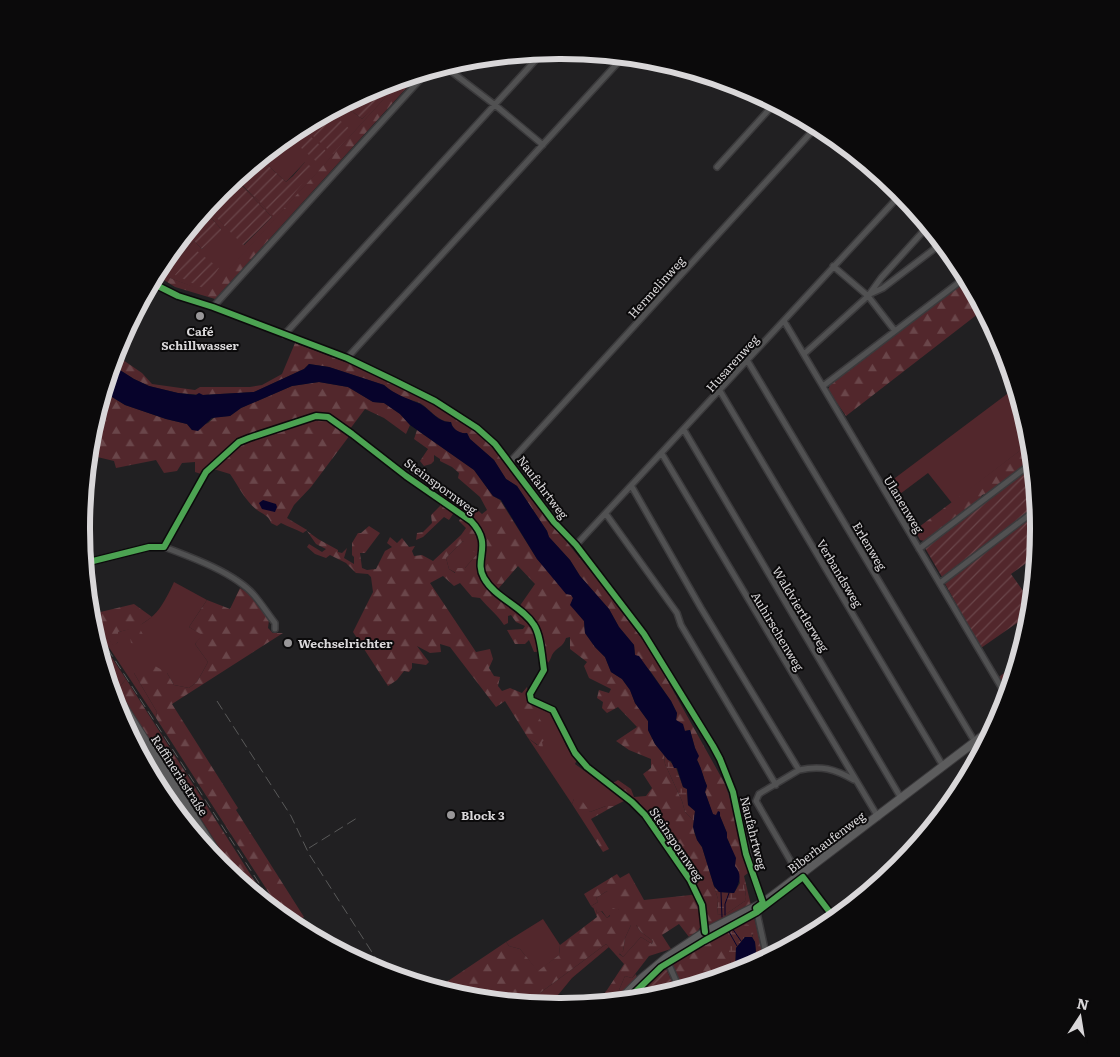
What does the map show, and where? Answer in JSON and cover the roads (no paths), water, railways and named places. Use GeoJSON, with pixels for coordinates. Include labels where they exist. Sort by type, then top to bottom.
{"type":"FeatureCollection","features":[{"type":"Feature","properties":{"kind":"main road","name":"Raffineriestraße"},"geometry":{"type":"LineString","coordinates":[[133,722],[207,837]]}},
{"type":"Feature","properties":{"kind":"main road","name":"Biberhaufenweg"},"geometry":{"type":"LineString","coordinates":[[627,993],[666,958],[705,932],[759,906],[980,738]]}},
{"type":"Feature","properties":{"kind":"street"},"geometry":{"type":"LineString","coordinates":[[284,335],[536,60]]}},
{"type":"Feature","properties":{"kind":"street"},"geometry":{"type":"LineString","coordinates":[[347,358],[618,63]]}},
{"type":"Feature","properties":{"kind":"street"},"geometry":{"type":"LineString","coordinates":[[452,72],[543,145]]}},
{"type":"Feature","properties":{"kind":"street"},"geometry":{"type":"LineString","coordinates":[[213,307],[419,81]]}},
{"type":"Feature","properties":{"kind":"street"},"geometry":{"type":"LineString","coordinates":[[717,167],[771,109]]}},
{"type":"Feature","properties":{"kind":"street","name":"Hermelinweg"},"geometry":{"type":"LineString","coordinates":[[510,462],[811,132]]}},
{"type":"Feature","properties":{"kind":"street","name":"Husarenweg"},"geometry":{"type":"LineString","coordinates":[[576,545],[895,200]]}},
{"type":"Feature","properties":{"kind":"street"},"geometry":{"type":"LineString","coordinates":[[804,354],[868,296],[881,278],[923,231]]}},
{"type":"Feature","properties":{"kind":"street"},"geometry":{"type":"LineString","coordinates":[[868,296],[883,288],[936,247]]}},
{"type":"Feature","properties":{"kind":"street"},"geometry":{"type":"LineString","coordinates":[[833,266],[868,296],[895,331]]}},
{"type":"Feature","properties":{"kind":"street"},"geometry":{"type":"LineString","coordinates":[[822,386],[960,282]]}},
{"type":"Feature","properties":{"kind":"street","name":"Naufahrtweg"},"geometry":{"type":"LineString","coordinates":[[158,286],[178,296],[213,307],[347,358],[435,401],[477,428],[495,444],[554,522],[576,545],[654,649],[720,759],[733,792],[759,906],[766,951]]}},
{"type":"Feature","properties":{"kind":"street","name":"Ulanenweg"},"geometry":{"type":"LineString","coordinates":[[784,321],[1001,689]]}},
{"type":"Feature","properties":{"kind":"street","name":"Erlenweg"},"geometry":{"type":"LineString","coordinates":[[747,360],[975,742]]}},
{"type":"Feature","properties":{"kind":"street","name":"Verbandsweg"},"geometry":{"type":"LineString","coordinates":[[720,391],[943,766]]}},
{"type":"Feature","properties":{"kind":"street","name":"Steinspornweg"},"geometry":{"type":"LineString","coordinates":[[164,547],[206,472],[239,442],[316,416],[328,417],[352,434],[478,528],[483,538],[482,576],[489,586],[534,625],[538,634],[544,670],[530,694],[531,700],[553,710],[574,753],[587,767],[632,802],[645,815],[690,880],[702,905],[705,932]]}},
{"type":"Feature","properties":{"kind":"street","name":"Waldviertlerweg"},"geometry":{"type":"LineString","coordinates":[[684,430],[902,798]]}},
{"type":"Feature","properties":{"kind":"street","name":"Auhirschenweg"},"geometry":{"type":"LineString","coordinates":[[662,454],[878,817]]}},
{"type":"Feature","properties":{"kind":"street"},"geometry":{"type":"LineString","coordinates":[[919,549],[1026,468]]}},
{"type":"Feature","properties":{"kind":"street"},"geometry":{"type":"LineString","coordinates":[[632,486],[701,608],[799,770]]}},
{"type":"Feature","properties":{"kind":"street"},"geometry":{"type":"LineString","coordinates":[[606,514],[678,613],[681,625],[776,784]]}},
{"type":"Feature","properties":{"kind":"street"},"geometry":{"type":"LineString","coordinates":[[940,583],[1030,514]]}},
{"type":"Feature","properties":{"kind":"street"},"geometry":{"type":"LineString","coordinates":[[91,561],[149,547],[164,547],[198,560],[242,584],[253,594],[275,623],[274,629]]}},
{"type":"Feature","properties":{"kind":"street"},"geometry":{"type":"LineString","coordinates":[[830,913],[796,870],[756,802],[759,794],[799,770],[815,767],[827,768],[835,770],[855,781]]}},
{"type":"Feature","properties":{"kind":"street"},"geometry":{"type":"LineString","coordinates":[[666,958],[677,983]]}},
{"type":"Feature","properties":{"kind":"waterway"},"geometry":{"type":"LineString","coordinates":[[721,892],[722,917]]}},
{"type":"Feature","properties":{"kind":"waterway"},"geometry":{"type":"LineString","coordinates":[[725,915],[725,904],[729,893]]}},
{"type":"Feature","properties":{"kind":"waterway"},"geometry":{"type":"LineString","coordinates":[[732,928],[741,941]]}},
{"type":"Feature","properties":{"kind":"waterway"},"geometry":{"type":"LineString","coordinates":[[728,930],[737,946]]}},
{"type":"Feature","properties":{"kind":"railway"},"geometry":{"type":"LineString","coordinates":[[105,644],[267,895]]}},
{"type":"Feature","properties":{"kind":"railway"},"geometry":{"type":"LineString","coordinates":[[217,701],[291,816],[309,854],[378,961]]}},
{"type":"Feature","properties":{"kind":"railway"},"geometry":{"type":"LineString","coordinates":[[309,848],[357,818]]}},
{"type":"Feature","properties":{"kind":"place","name":"Café Schillwasser"},"geometry":{"type":"Point","coordinates":[200,316]}},
{"type":"Feature","properties":{"kind":"place","name":"Wechselrichter"},"geometry":{"type":"Point","coordinates":[288,643]}},
{"type":"Feature","properties":{"kind":"place","name":"Block 3"},"geometry":{"type":"Point","coordinates":[451,815]}}]}
